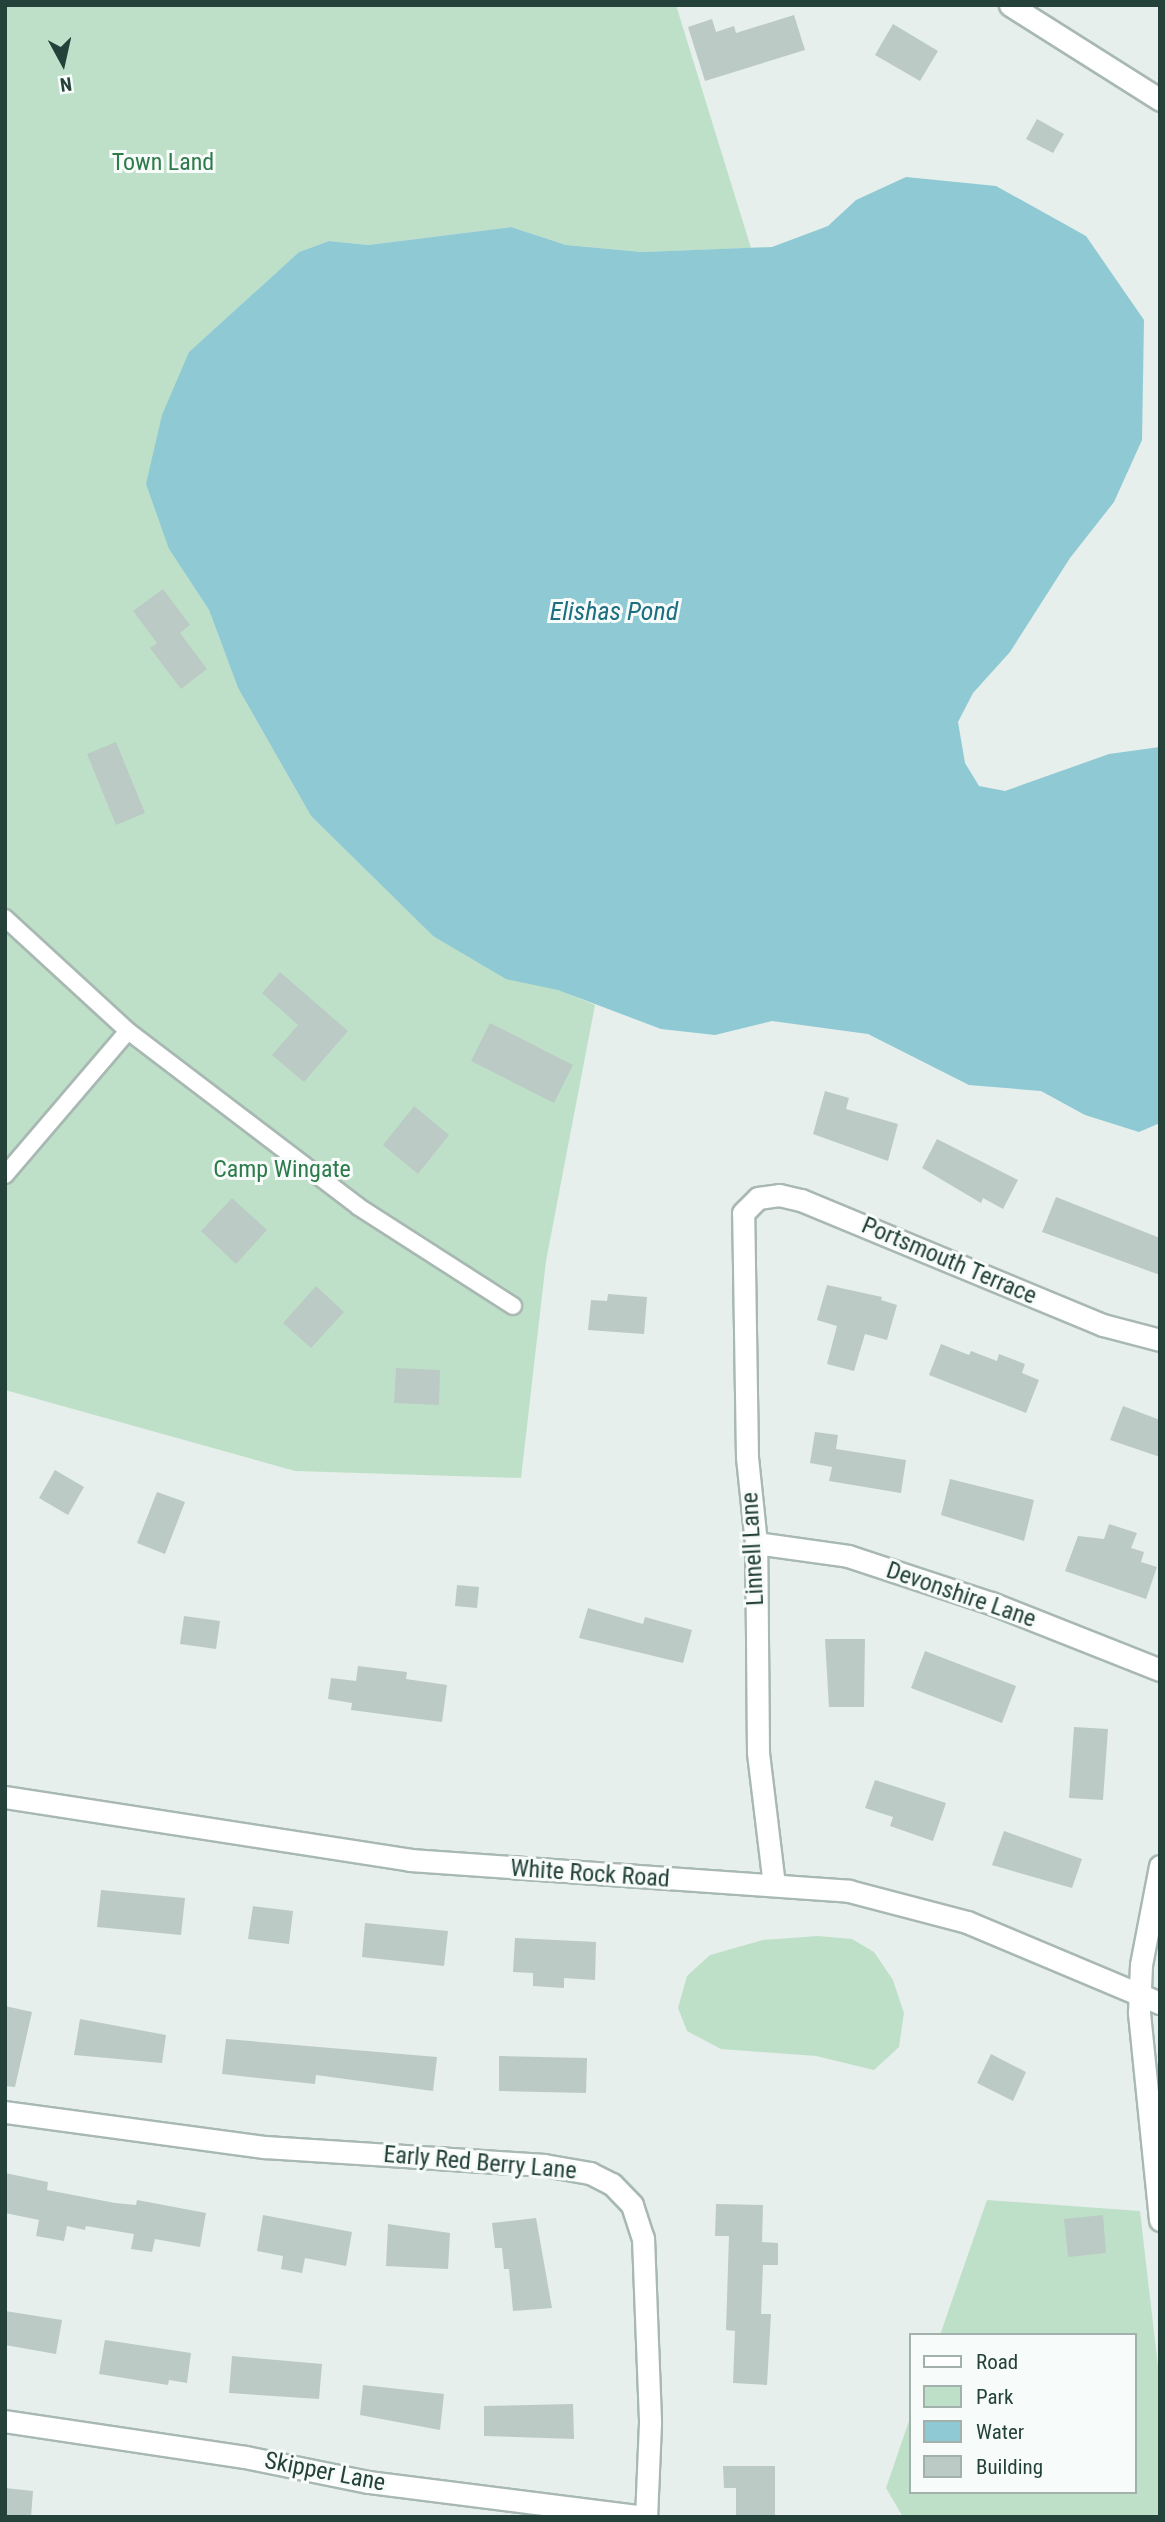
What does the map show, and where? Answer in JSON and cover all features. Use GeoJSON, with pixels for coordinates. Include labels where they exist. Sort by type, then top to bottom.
{"type":"FeatureCollection","features":[{"type":"Feature","properties":{"kind":"street"},"geometry":{"type":"LineString","coordinates":[[1010,5],[1160,100]]}},
{"type":"Feature","properties":{"kind":"street","name":"Portsmouth Terrace"},"geometry":{"type":"LineString","coordinates":[[743,1213],[758,1198],[779,1195],[802,1200],[1103,1325],[1160,1340]]}},
{"type":"Feature","properties":{"kind":"street","name":"Linnell Lane"},"geometry":{"type":"LineString","coordinates":[[743,1213],[747,1457],[756,1543],[758,1752],[774,1885]]}},
{"type":"Feature","properties":{"kind":"street","name":"Devonshire Lane"},"geometry":{"type":"LineString","coordinates":[[756,1543],[848,1556],[991,1603],[1160,1670]]}},
{"type":"Feature","properties":{"kind":"street","name":"White Rock Road"},"geometry":{"type":"LineString","coordinates":[[5,1797],[338,1852],[568,1873],[849,1891],[926,1908],[1160,2003]]}},
{"type":"Feature","properties":{"kind":"street"},"geometry":{"type":"LineString","coordinates":[[1160,1866],[1139,1994],[1160,2220]]}},
{"type":"Feature","properties":{"kind":"street","name":"Early Red Berry Lane"},"geometry":{"type":"LineString","coordinates":[[5,2112],[264,2147],[544,2165],[590,2173],[612,2184],[632,2205],[643,2238],[650,2423],[646,2517]]}},
{"type":"Feature","properties":{"kind":"street","name":"Skipper Lane"},"geometry":{"type":"LineString","coordinates":[[5,2421],[244,2457],[368,2482],[646,2517]]}},
{"type":"Feature","properties":{"kind":"lane"},"geometry":{"type":"LineString","coordinates":[[5,918],[128,1031],[359,1207],[513,1306]]}},
{"type":"Feature","properties":{"kind":"lane"},"geometry":{"type":"LineString","coordinates":[[5,1175],[128,1031]]}},
{"type":"Feature","properties":{"kind":"green space","name":"Camp Wingate"},"geometry":{"type":"Polygon","coordinates":[[[5,5],[676,5],[751,248],[642,252],[566,245],[511,227],[368,245],[329,241],[299,252],[189,352],[169,549],[209,610],[238,688],[311,816],[433,936],[595,1005],[546,1261],[521,1478],[295,1471],[5,1390],[5,5]]]}},
{"type":"Feature","properties":{"kind":"green space"},"geometry":{"type":"Polygon","coordinates":[[[818,1936],[852,1939],[874,1952],[893,1980],[904,2013],[899,2047],[874,2070],[816,2056],[721,2049],[687,2031],[678,2008],[687,1976],[710,1955],[763,1940],[818,1936]]]}},
{"type":"Feature","properties":{"kind":"green space"},"geometry":{"type":"Polygon","coordinates":[[[987,2200],[1140,2211],[1160,2384],[1160,2517],[903,2517],[886,2488],[909,2421],[909,2494],[1137,2494],[1137,2333],[941,2333],[987,2200]]]}},
{"type":"Feature","properties":{"kind":"water","name":"Elishas Pond"},"geometry":{"type":"Polygon","coordinates":[[[906,177],[996,186],[1086,236],[1144,320],[1142,440],[1114,502],[1070,558],[1010,652],[973,693],[958,722],[965,763],[979,786],[1005,791],[1109,754],[1160,747],[1160,1123],[1139,1132],[1085,1115],[1041,1091],[969,1085],[868,1034],[772,1021],[715,1035],[661,1029],[558,990],[506,979],[433,936],[311,816],[238,688],[209,610],[169,549],[146,484],[162,415],[189,352],[299,252],[329,241],[368,245],[511,227],[566,245],[642,252],[772,247],[828,226],[856,200],[906,177]]]}},
{"type":"Feature","properties":{"kind":"building"},"geometry":{"type":"Polygon","coordinates":[[[794,15],[805,50],[705,81],[688,27],[712,19],[716,32],[734,26],[736,33],[794,15]]]}},
{"type":"Feature","properties":{"kind":"building"},"geometry":{"type":"Polygon","coordinates":[[[893,24],[938,51],[920,81],[875,55],[893,24]]]}},
{"type":"Feature","properties":{"kind":"building"},"geometry":{"type":"Polygon","coordinates":[[[1037,119],[1064,134],[1053,153],[1026,139],[1037,119]]]}},
{"type":"Feature","properties":{"kind":"building"},"geometry":{"type":"Polygon","coordinates":[[[163,589],[190,625],[180,633],[207,669],[181,689],[150,648],[157,643],[133,611],[163,589]]]}},
{"type":"Feature","properties":{"kind":"building"},"geometry":{"type":"Polygon","coordinates":[[[116,742],[145,813],[116,825],[87,754],[116,742]]]}},
{"type":"Feature","properties":{"kind":"building"},"geometry":{"type":"Polygon","coordinates":[[[280,972],[348,1031],[304,1082],[272,1055],[298,1025],[262,993],[280,972]]]}},
{"type":"Feature","properties":{"kind":"building"},"geometry":{"type":"Polygon","coordinates":[[[490,1023],[573,1065],[554,1103],[471,1061],[490,1023]]]}},
{"type":"Feature","properties":{"kind":"building"},"geometry":{"type":"Polygon","coordinates":[[[825,1091],[849,1098],[846,1109],[898,1124],[888,1161],[813,1134],[825,1091]]]}},
{"type":"Feature","properties":{"kind":"building"},"geometry":{"type":"Polygon","coordinates":[[[414,1106],[449,1135],[418,1174],[383,1145],[414,1106]]]}},
{"type":"Feature","properties":{"kind":"building"},"geometry":{"type":"Polygon","coordinates":[[[937,1139],[1018,1180],[1003,1209],[983,1198],[981,1203],[922,1168],[937,1139]]]}},
{"type":"Feature","properties":{"kind":"building"},"geometry":{"type":"Polygon","coordinates":[[[1056,1197],[1160,1238],[1160,1275],[1042,1232],[1056,1197]]]}},
{"type":"Feature","properties":{"kind":"building"},"geometry":{"type":"Polygon","coordinates":[[[232,1198],[267,1230],[236,1264],[201,1231],[232,1198]]]}},
{"type":"Feature","properties":{"kind":"building"},"geometry":{"type":"Polygon","coordinates":[[[827,1285],[882,1297],[881,1300],[897,1305],[887,1340],[865,1334],[854,1371],[827,1364],[837,1326],[817,1320],[827,1285]]]}},
{"type":"Feature","properties":{"kind":"building"},"geometry":{"type":"Polygon","coordinates":[[[316,1286],[344,1312],[311,1348],[283,1323],[316,1286]]]}},
{"type":"Feature","properties":{"kind":"building"},"geometry":{"type":"Polygon","coordinates":[[[608,1294],[647,1297],[644,1334],[588,1330],[591,1300],[607,1301],[608,1294]]]}},
{"type":"Feature","properties":{"kind":"building"},"geometry":{"type":"Polygon","coordinates":[[[941,1344],[969,1355],[971,1351],[997,1361],[999,1354],[1025,1364],[1022,1373],[1039,1380],[1026,1413],[929,1375],[941,1344]]]}},
{"type":"Feature","properties":{"kind":"building"},"geometry":{"type":"Polygon","coordinates":[[[396,1368],[440,1370],[439,1405],[394,1403],[396,1368]]]}},
{"type":"Feature","properties":{"kind":"building"},"geometry":{"type":"Polygon","coordinates":[[[1123,1406],[1160,1420],[1160,1457],[1110,1440],[1123,1406]]]}},
{"type":"Feature","properties":{"kind":"building"},"geometry":{"type":"Polygon","coordinates":[[[815,1432],[838,1435],[836,1449],[906,1460],[901,1493],[829,1481],[832,1467],[810,1463],[815,1432]]]}},
{"type":"Feature","properties":{"kind":"building"},"geometry":{"type":"Polygon","coordinates":[[[55,1470],[84,1487],[68,1515],[39,1498],[55,1470]]]}},
{"type":"Feature","properties":{"kind":"building"},"geometry":{"type":"Polygon","coordinates":[[[950,1479],[1034,1500],[1024,1541],[941,1515],[950,1479]]]}},
{"type":"Feature","properties":{"kind":"building"},"geometry":{"type":"Polygon","coordinates":[[[157,1492],[185,1502],[165,1554],[137,1543],[157,1492]]]}},
{"type":"Feature","properties":{"kind":"building"},"geometry":{"type":"Polygon","coordinates":[[[1109,1524],[1137,1533],[1131,1548],[1144,1552],[1141,1562],[1157,1567],[1146,1599],[1065,1571],[1078,1536],[1104,1539],[1109,1524]]]}},
{"type":"Feature","properties":{"kind":"building"},"geometry":{"type":"Polygon","coordinates":[[[457,1585],[479,1587],[477,1608],[455,1606],[457,1585]]]}},
{"type":"Feature","properties":{"kind":"building"},"geometry":{"type":"Polygon","coordinates":[[[588,1608],[643,1624],[645,1617],[692,1630],[683,1663],[579,1638],[588,1608]]]}},
{"type":"Feature","properties":{"kind":"building"},"geometry":{"type":"Polygon","coordinates":[[[184,1616],[220,1621],[216,1649],[180,1644],[184,1616]]]}},
{"type":"Feature","properties":{"kind":"building"},"geometry":{"type":"Polygon","coordinates":[[[825,1639],[865,1639],[864,1707],[829,1707],[825,1639]]]}},
{"type":"Feature","properties":{"kind":"building"},"geometry":{"type":"Polygon","coordinates":[[[925,1651],[1016,1686],[1002,1723],[911,1688],[925,1651]]]}},
{"type":"Feature","properties":{"kind":"building"},"geometry":{"type":"Polygon","coordinates":[[[358,1666],[407,1672],[406,1679],[447,1685],[442,1722],[351,1710],[352,1703],[328,1699],[331,1678],[356,1681],[358,1666]]]}},
{"type":"Feature","properties":{"kind":"building"},"geometry":{"type":"Polygon","coordinates":[[[1074,1727],[1108,1729],[1103,1800],[1069,1798],[1074,1727]]]}},
{"type":"Feature","properties":{"kind":"building"},"geometry":{"type":"Polygon","coordinates":[[[875,1780],[946,1803],[933,1841],[890,1826],[893,1817],[865,1808],[875,1780]]]}},
{"type":"Feature","properties":{"kind":"building"},"geometry":{"type":"Polygon","coordinates":[[[1004,1831],[1082,1859],[1072,1888],[992,1865],[1004,1831]]]}},
{"type":"Feature","properties":{"kind":"building"},"geometry":{"type":"Polygon","coordinates":[[[101,1890],[185,1898],[181,1935],[97,1927],[101,1890]]]}},
{"type":"Feature","properties":{"kind":"building"},"geometry":{"type":"Polygon","coordinates":[[[253,1906],[293,1911],[289,1944],[248,1939],[253,1906]]]}},
{"type":"Feature","properties":{"kind":"building"},"geometry":{"type":"Polygon","coordinates":[[[365,1923],[448,1931],[444,1966],[362,1957],[365,1923]]]}},
{"type":"Feature","properties":{"kind":"building"},"geometry":{"type":"Polygon","coordinates":[[[515,1938],[596,1942],[595,1980],[564,1978],[564,1988],[533,1986],[533,1973],[513,1972],[515,1938]]]}},
{"type":"Feature","properties":{"kind":"building"},"geometry":{"type":"Polygon","coordinates":[[[5,2006],[32,2012],[15,2087],[5,2086],[5,2006]]]}},
{"type":"Feature","properties":{"kind":"building"},"geometry":{"type":"Polygon","coordinates":[[[80,2019],[166,2035],[162,2063],[74,2055],[80,2019]]]}},
{"type":"Feature","properties":{"kind":"building"},"geometry":{"type":"Polygon","coordinates":[[[226,2039],[437,2057],[433,2091],[316,2075],[315,2084],[222,2074],[226,2039]]]}},
{"type":"Feature","properties":{"kind":"building"},"geometry":{"type":"Polygon","coordinates":[[[991,2054],[1026,2072],[1013,2101],[977,2083],[991,2054]]]}},
{"type":"Feature","properties":{"kind":"building"},"geometry":{"type":"Polygon","coordinates":[[[499,2056],[587,2058],[586,2093],[499,2091],[499,2056]]]}},
{"type":"Feature","properties":{"kind":"building"},"geometry":{"type":"Polygon","coordinates":[[[5,2173],[48,2182],[47,2190],[115,2203],[136,2205],[137,2200],[206,2213],[200,2247],[155,2239],[152,2252],[131,2249],[134,2234],[86,2226],[85,2230],[67,2226],[64,2241],[36,2236],[39,2220],[5,2213],[5,2173]]]}},
{"type":"Feature","properties":{"kind":"building"},"geometry":{"type":"Polygon","coordinates":[[[716,2204],[763,2205],[762,2242],[778,2243],[778,2265],[763,2265],[761,2314],[771,2314],[767,2385],[733,2383],[735,2331],[726,2330],[729,2236],[715,2236],[716,2204]]]}},
{"type":"Feature","properties":{"kind":"building"},"geometry":{"type":"Polygon","coordinates":[[[263,2215],[352,2232],[346,2266],[305,2258],[302,2273],[281,2269],[283,2256],[257,2251],[263,2215]]]}},
{"type":"Feature","properties":{"kind":"building"},"geometry":{"type":"Polygon","coordinates":[[[1103,2215],[1106,2253],[1068,2257],[1064,2219],[1103,2215]]]}},
{"type":"Feature","properties":{"kind":"building"},"geometry":{"type":"Polygon","coordinates":[[[536,2218],[552,2308],[513,2311],[509,2269],[504,2269],[502,2248],[495,2248],[492,2223],[536,2218]]]}},
{"type":"Feature","properties":{"kind":"building"},"geometry":{"type":"Polygon","coordinates":[[[388,2224],[450,2233],[448,2269],[386,2266],[388,2224]]]}},
{"type":"Feature","properties":{"kind":"building"},"geometry":{"type":"Polygon","coordinates":[[[5,2311],[62,2320],[56,2354],[5,2345],[5,2311]]]}},
{"type":"Feature","properties":{"kind":"building"},"geometry":{"type":"Polygon","coordinates":[[[105,2340],[191,2353],[187,2383],[169,2380],[168,2385],[99,2374],[105,2340]]]}},
{"type":"Feature","properties":{"kind":"building"},"geometry":{"type":"Polygon","coordinates":[[[232,2356],[322,2364],[319,2399],[229,2393],[232,2356]]]}},
{"type":"Feature","properties":{"kind":"building"},"geometry":{"type":"Polygon","coordinates":[[[363,2385],[444,2394],[440,2430],[360,2415],[363,2385]]]}},
{"type":"Feature","properties":{"kind":"building"},"geometry":{"type":"Polygon","coordinates":[[[573,2404],[574,2439],[484,2436],[484,2406],[573,2404]]]}},
{"type":"Feature","properties":{"kind":"building"},"geometry":{"type":"Polygon","coordinates":[[[723,2466],[775,2466],[775,2517],[736,2517],[736,2488],[724,2488],[723,2466]]]}},
{"type":"Feature","properties":{"kind":"building"},"geometry":{"type":"Polygon","coordinates":[[[5,2488],[33,2491],[31,2517],[5,2517],[5,2488]]]}},
{"type":"Feature","properties":{"kind":"park label","name":"Town Land"},"geometry":{"type":"Point","coordinates":[163,163]}}]}
